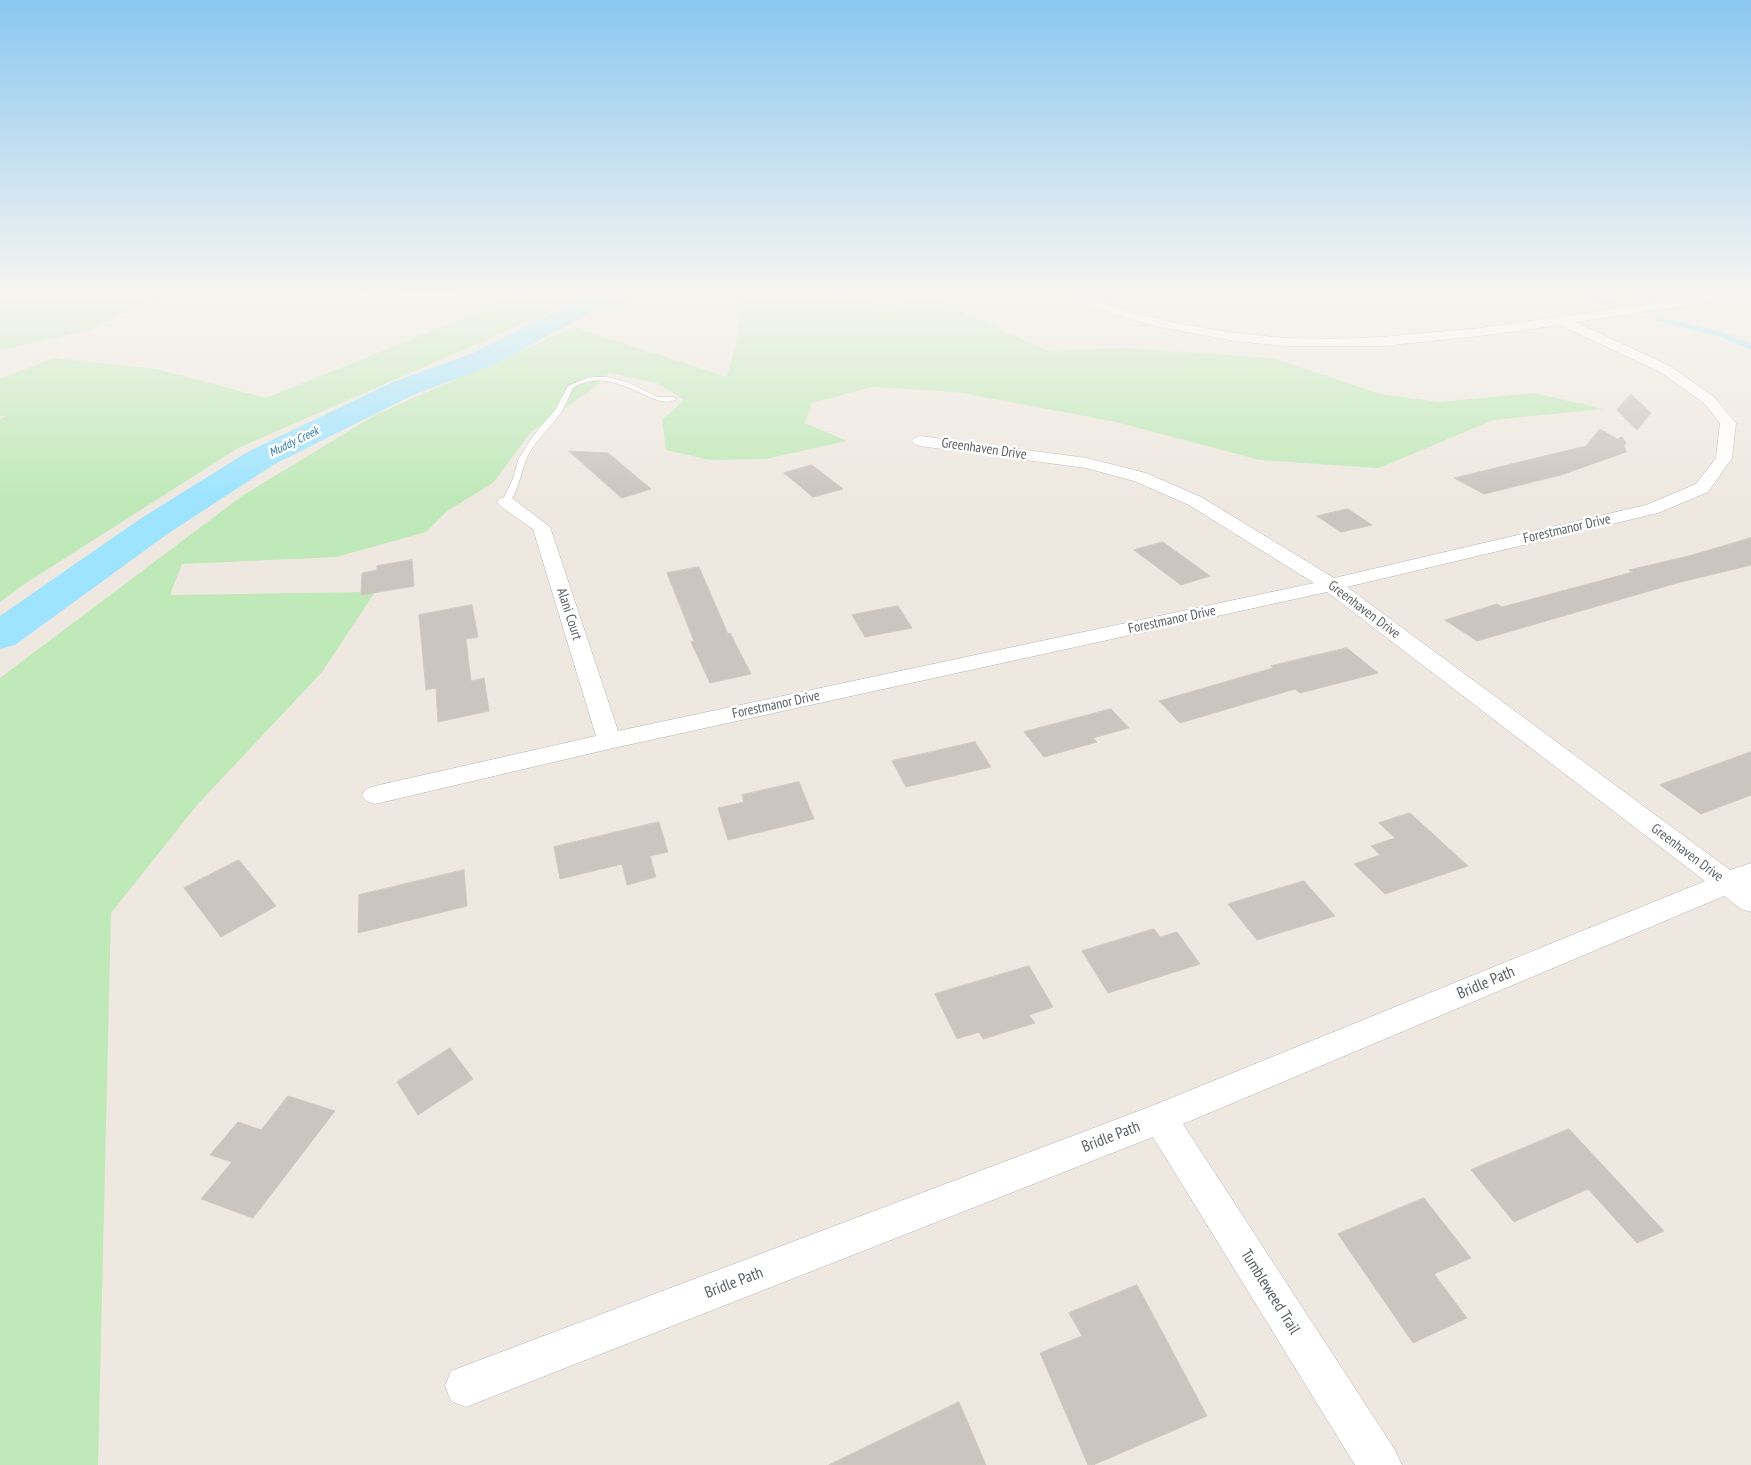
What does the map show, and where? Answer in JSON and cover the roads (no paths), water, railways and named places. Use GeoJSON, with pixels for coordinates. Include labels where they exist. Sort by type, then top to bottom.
{"type":"FeatureCollection","features":[{"type":"Feature","properties":{"kind":"street","name":"Forestmanor Drive"},"geometry":{"type":"LineString","coordinates":[[375,795],[609,741],[1331,585],[1652,509],[1702,488],[1724,458],[1728,423],[1709,400],[1665,369],[1646,360]]}},
{"type":"Feature","properties":{"kind":"street","name":"Greenhaven Drive"},"geometry":{"type":"LineString","coordinates":[[920,441],[1087,463],[1140,477],[1195,500],[1331,585],[1743,886]]}},
{"type":"Feature","properties":{"kind":"street","name":"Alani Court"},"geometry":{"type":"LineString","coordinates":[[506,502],[541,527],[609,741]]}},
{"type":"Feature","properties":{"kind":"street","name":"Bridle Path"},"geometry":{"type":"LineString","coordinates":[[466,1386],[1160,1118],[1743,886]]}},
{"type":"Feature","properties":{"kind":"street","name":"Tumbleweed Trail"},"geometry":{"type":"LineString","coordinates":[[1160,1118],[1380,1465]]}},
{"type":"Feature","properties":{"kind":"lane"},"geometry":{"type":"LineString","coordinates":[[506,502],[517,478],[523,458],[536,438],[558,411],[570,387],[589,379],[607,378],[625,383],[657,399],[674,399]]}},
{"type":"Feature","properties":{"kind":"waterway","name":"Muddy Creek"},"geometry":{"type":"LineString","coordinates":[[0,636],[153,527],[261,458],[402,389],[479,360]]}}]}
